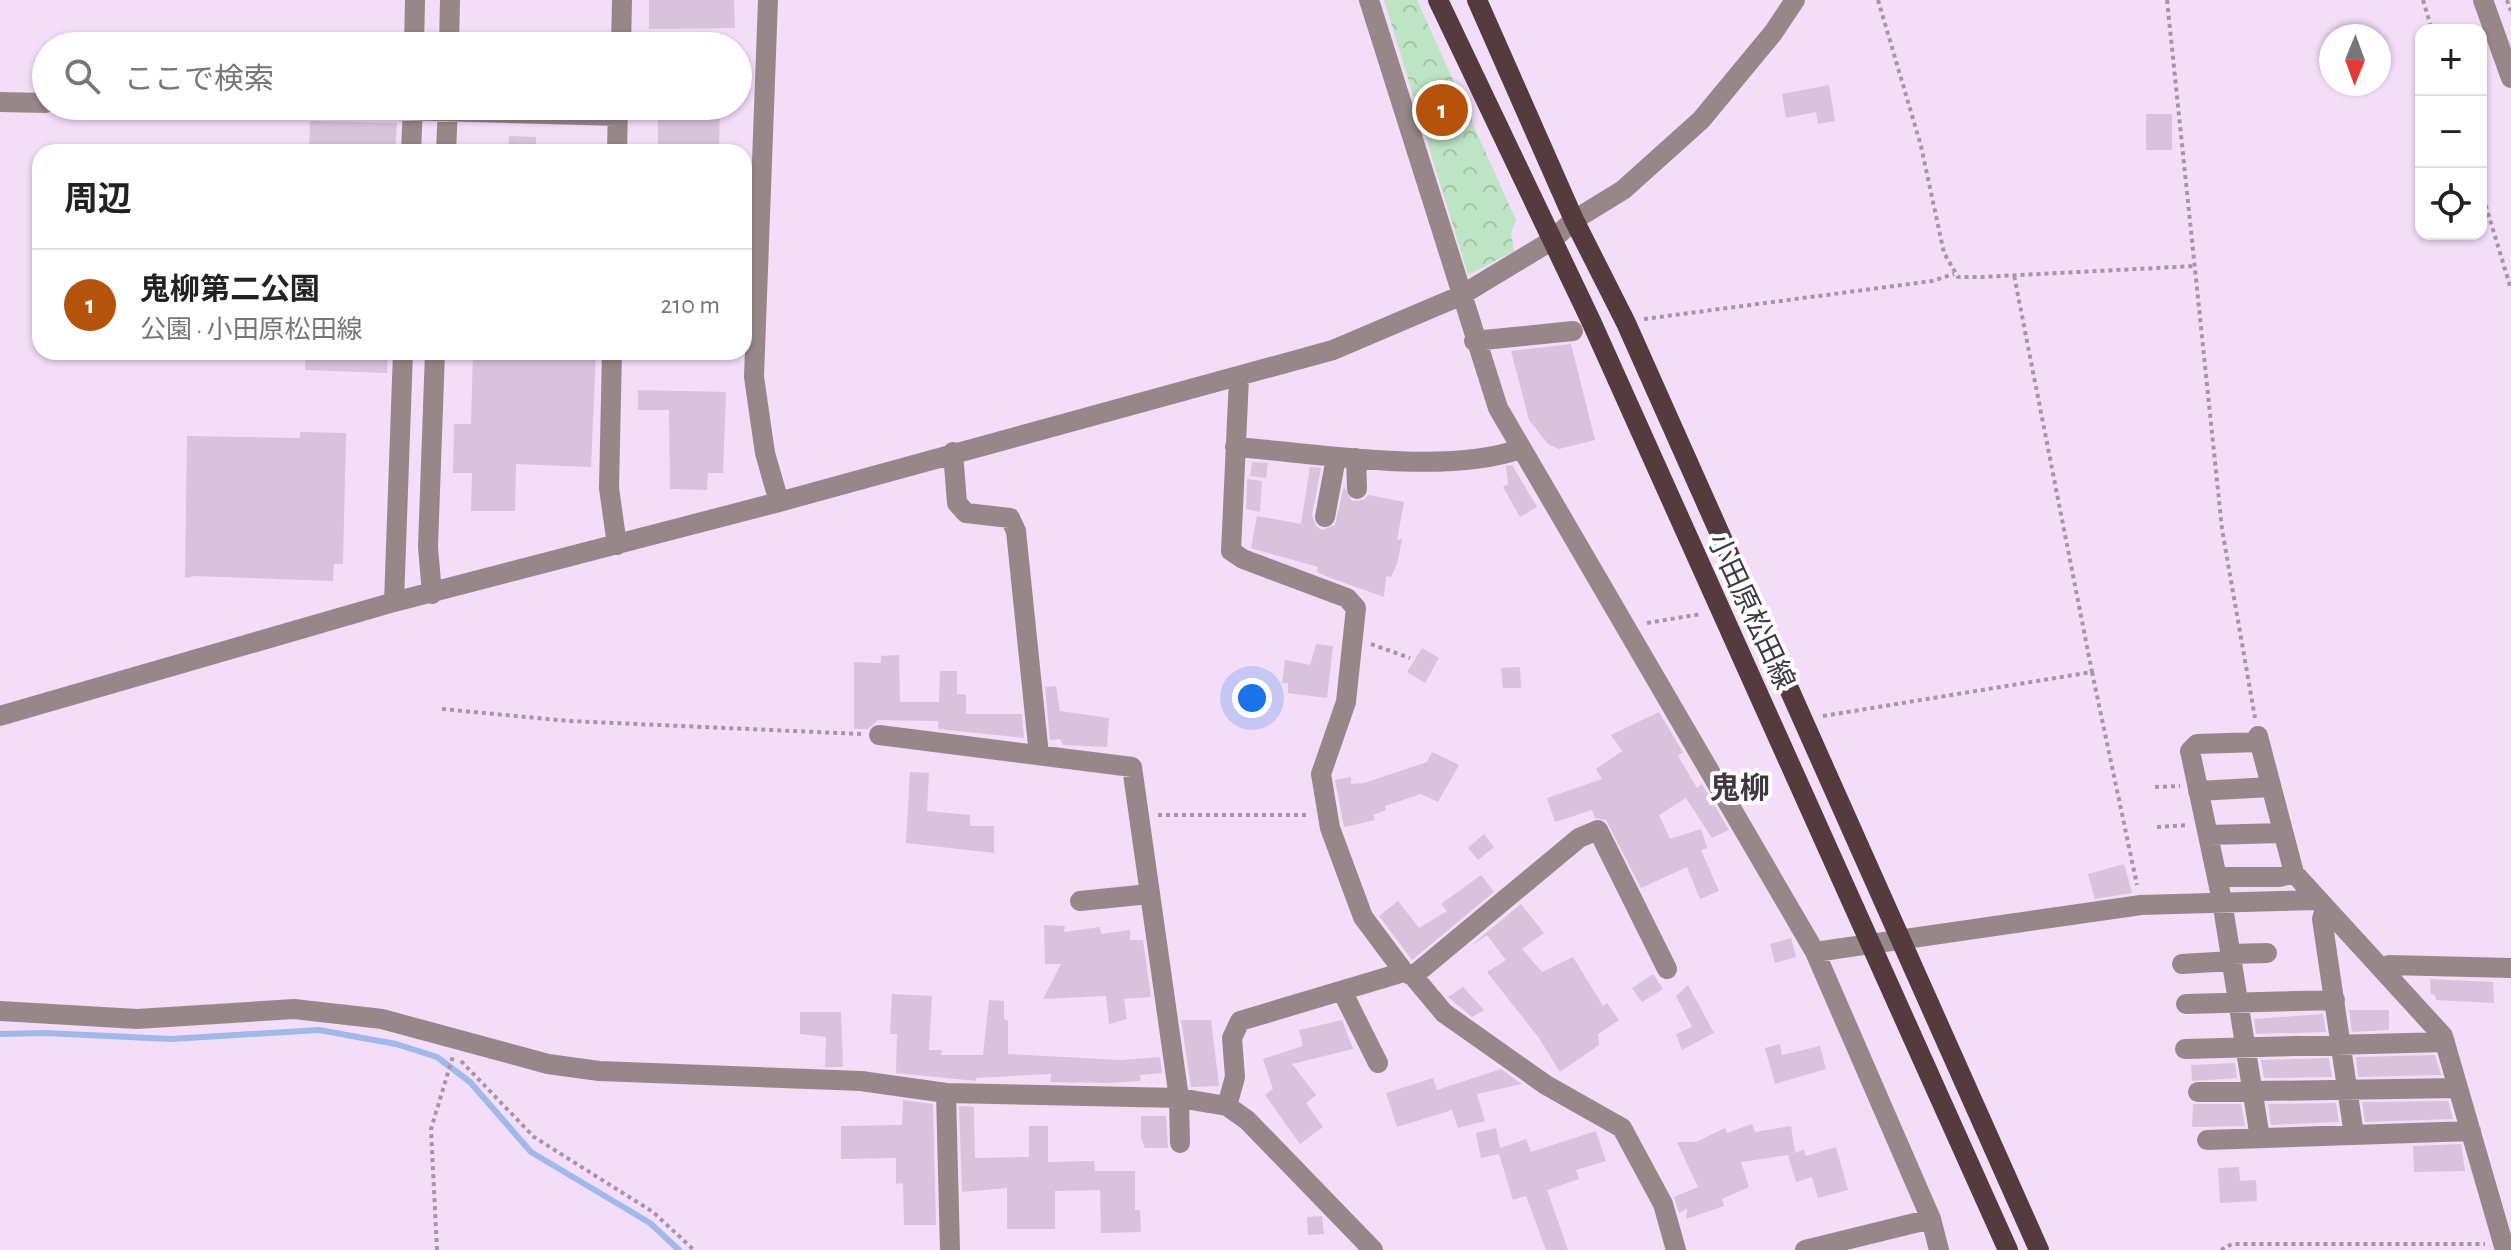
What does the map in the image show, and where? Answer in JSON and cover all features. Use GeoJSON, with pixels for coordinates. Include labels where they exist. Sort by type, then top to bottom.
{"type":"FeatureCollection","features":[{"type":"Feature","properties":{"kind":"main road","name":"小田原松田線"},"geometry":{"type":"LineString","coordinates":[[1438,0],[1718,600],[2008,1250]]}},
{"type":"Feature","properties":{"kind":"main road","name":"小田原松田線"},"geometry":{"type":"LineString","coordinates":[[1477,0],[1574,220],[1626,323],[1898,940],[2039,1250]]}},
{"type":"Feature","properties":{"kind":"street"},"geometry":{"type":"LineString","coordinates":[[414,32],[415,0]]}},
{"type":"Feature","properties":{"kind":"street"},"geometry":{"type":"LineString","coordinates":[[449,32],[450,0]]}},
{"type":"Feature","properties":{"kind":"street"},"geometry":{"type":"LineString","coordinates":[[621,32],[622,0]]}},
{"type":"Feature","properties":{"kind":"street"},"geometry":{"type":"LineString","coordinates":[[768,0],[754,377],[765,453],[779,502]]}},
{"type":"Feature","properties":{"kind":"street"},"geometry":{"type":"LineString","coordinates":[[1369,0],[1474,341],[1498,408],[1815,952],[1931,1219],[1939,1250]]}},
{"type":"Feature","properties":{"kind":"street"},"geometry":{"type":"LineString","coordinates":[[0,716],[394,602],[779,502],[1333,350],[1460,296],[1551,241],[1574,220],[1623,190],[1701,120],[1773,33],[1795,0]]}},
{"type":"Feature","properties":{"kind":"street"},"geometry":{"type":"LineString","coordinates":[[2483,0],[2511,78]]}},
{"type":"Feature","properties":{"kind":"street"},"geometry":{"type":"LineString","coordinates":[[0,102],[32,103]]}},
{"type":"Feature","properties":{"kind":"street"},"geometry":{"type":"LineString","coordinates":[[411,144],[412,120]]}},
{"type":"Feature","properties":{"kind":"street"},"geometry":{"type":"LineString","coordinates":[[446,144],[447,120]]}},
{"type":"Feature","properties":{"kind":"street"},"geometry":{"type":"LineString","coordinates":[[617,144],[618,120]]}},
{"type":"Feature","properties":{"kind":"street"},"geometry":{"type":"LineString","coordinates":[[1474,341],[1573,331]]}},
{"type":"Feature","properties":{"kind":"street"},"geometry":{"type":"LineString","coordinates":[[394,602],[403,360]]}},
{"type":"Feature","properties":{"kind":"street"},"geometry":{"type":"LineString","coordinates":[[432,594],[428,547],[435,360]]}},
{"type":"Feature","properties":{"kind":"street"},"geometry":{"type":"LineString","coordinates":[[612,360],[609,488],[617,545]]}},
{"type":"Feature","properties":{"kind":"street"},"geometry":{"type":"LineString","coordinates":[[1239,378],[1231,551],[1243,559],[1311,582],[1354,602],[1346,702],[1321,774],[1328,815],[1345,873],[1363,917],[1444,1013],[1546,1085],[1622,1128],[1663,1204],[1676,1250]]}},
{"type":"Feature","properties":{"kind":"street"},"geometry":{"type":"LineString","coordinates":[[401,424],[431,427]]}},
{"type":"Feature","properties":{"kind":"street"},"geometry":{"type":"LineString","coordinates":[[1235,447],[1346,458],[1481,459],[1520,449]]}},
{"type":"Feature","properties":{"kind":"street"},"geometry":{"type":"LineString","coordinates":[[953,452],[957,503],[966,513],[1010,518],[1016,531],[1039,755]]}},
{"type":"Feature","properties":{"kind":"street"},"geometry":{"type":"LineString","coordinates":[[1346,458],[1357,489]]}},
{"type":"Feature","properties":{"kind":"street"},"geometry":{"type":"LineString","coordinates":[[1325,517],[1346,458]]}},
{"type":"Feature","properties":{"kind":"street"},"geometry":{"type":"LineString","coordinates":[[879,735],[1132,767],[1179,1098],[1180,1143]]}},
{"type":"Feature","properties":{"kind":"street"},"geometry":{"type":"LineString","coordinates":[[2260,1138],[2222,901],[2190,751],[2197,744],[2259,739],[2294,873],[2320,905],[2384,970],[2445,1042],[2504,1247]]}},
{"type":"Feature","properties":{"kind":"street"},"geometry":{"type":"LineString","coordinates":[[2198,791],[2271,787]]}},
{"type":"Feature","properties":{"kind":"street"},"geometry":{"type":"LineString","coordinates":[[1227,1106],[1235,1077],[1232,1038],[1240,1021],[1409,974],[1579,838],[1598,830],[1667,969]]}},
{"type":"Feature","properties":{"kind":"street"},"geometry":{"type":"LineString","coordinates":[[2207,830],[2283,833]]}},
{"type":"Feature","properties":{"kind":"street"},"geometry":{"type":"LineString","coordinates":[[2217,877],[2280,877],[2294,873]]}},
{"type":"Feature","properties":{"kind":"street"},"geometry":{"type":"LineString","coordinates":[[1080,901],[1149,894]]}},
{"type":"Feature","properties":{"kind":"street"},"geometry":{"type":"LineString","coordinates":[[1815,952],[2141,905],[2222,901],[2320,905]]}},
{"type":"Feature","properties":{"kind":"street"},"geometry":{"type":"LineString","coordinates":[[2320,905],[2354,1135]]}},
{"type":"Feature","properties":{"kind":"street"},"geometry":{"type":"LineString","coordinates":[[2182,964],[2267,953]]}},
{"type":"Feature","properties":{"kind":"street"},"geometry":{"type":"LineString","coordinates":[[2384,970],[2389,965],[2509,968],[2507,989]]}},
{"type":"Feature","properties":{"kind":"street"},"geometry":{"type":"LineString","coordinates":[[1342,991],[1378,1063]]}},
{"type":"Feature","properties":{"kind":"street"},"geometry":{"type":"LineString","coordinates":[[2186,1004],[2335,1000]]}},
{"type":"Feature","properties":{"kind":"street"},"geometry":{"type":"LineString","coordinates":[[0,1011],[137,1019],[294,1009],[382,1019],[548,1064],[586,1070],[861,1081],[946,1093],[1179,1098],[1227,1106],[1247,1120],[1373,1250]]}},
{"type":"Feature","properties":{"kind":"street"},"geometry":{"type":"LineString","coordinates":[[2185,1049],[2445,1042]]}},
{"type":"Feature","properties":{"kind":"street"},"geometry":{"type":"LineString","coordinates":[[2198,1092],[2458,1088]]}},
{"type":"Feature","properties":{"kind":"street"},"geometry":{"type":"LineString","coordinates":[[946,1093],[950,1250]]}},
{"type":"Feature","properties":{"kind":"street"},"geometry":{"type":"LineString","coordinates":[[2207,1140],[2471,1131]]}},
{"type":"Feature","properties":{"kind":"street"},"geometry":{"type":"LineString","coordinates":[[1805,1250],[1931,1219]]}},
{"type":"Feature","properties":{"kind":"path"},"geometry":{"type":"LineString","coordinates":[[1878,0],[1921,146],[1944,253],[1954,274],[1958,277],[2195,266]]}},
{"type":"Feature","properties":{"kind":"path"},"geometry":{"type":"LineString","coordinates":[[2167,0],[2222,529],[2259,739]]}},
{"type":"Feature","properties":{"kind":"path"},"geometry":{"type":"LineString","coordinates":[[2423,0],[2430,24]]}},
{"type":"Feature","properties":{"kind":"path"},"geometry":{"type":"LineString","coordinates":[[2507,0],[2511,11]]}},
{"type":"Feature","properties":{"kind":"path"},"geometry":{"type":"LineString","coordinates":[[2487,210],[2511,289]]}},
{"type":"Feature","properties":{"kind":"path"},"geometry":{"type":"LineString","coordinates":[[1637,320],[1932,281],[1954,274]]}},
{"type":"Feature","properties":{"kind":"path"},"geometry":{"type":"LineString","coordinates":[[2014,275],[2141,905]]}},
{"type":"Feature","properties":{"kind":"path"},"geometry":{"type":"LineString","coordinates":[[1627,632],[1668,618],[1703,613]]}},
{"type":"Feature","properties":{"kind":"path"},"geometry":{"type":"LineString","coordinates":[[1352,641],[1410,658]]}},
{"type":"Feature","properties":{"kind":"path"},"geometry":{"type":"LineString","coordinates":[[1817,717],[2092,672]]}},
{"type":"Feature","properties":{"kind":"path"},"geometry":{"type":"LineString","coordinates":[[442,709],[569,721],[879,735]]}},
{"type":"Feature","properties":{"kind":"path"},"geometry":{"type":"LineString","coordinates":[[1139,815],[1328,815]]}},
{"type":"Feature","properties":{"kind":"path"},"geometry":{"type":"LineString","coordinates":[[2157,827],[2207,830]]}},
{"type":"Feature","properties":{"kind":"path"},"geometry":{"type":"LineString","coordinates":[[437,1250],[431,1129],[454,1054],[534,1137],[553,1152],[653,1212],[694,1250]]}},
{"type":"Feature","properties":{"kind":"path"},"geometry":{"type":"LineString","coordinates":[[2221,1250],[2232,1244],[2504,1247]]}},
{"type":"Feature","properties":{"kind":"green space"},"geometry":{"type":"Polygon","coordinates":[[[1384,0],[1417,0],[1516,220],[1511,233],[1514,251],[1468,275],[1384,0]]]}},
{"type":"Feature","properties":{"kind":"building"},"geometry":{"type":"Polygon","coordinates":[[[649,0],[734,0],[735,28],[649,29],[649,0]]]}},
{"type":"Feature","properties":{"kind":"building"},"geometry":{"type":"Polygon","coordinates":[[[1829,85],[1835,121],[1818,124],[1816,112],[1786,118],[1782,94],[1829,85]]]}},
{"type":"Feature","properties":{"kind":"building"},"geometry":{"type":"Polygon","coordinates":[[[1469,106],[1472,123],[1454,126],[1451,109],[1469,106]]]}},
{"type":"Feature","properties":{"kind":"building"},"geometry":{"type":"Polygon","coordinates":[[[2146,114],[2172,114],[2172,150],[2146,150],[2146,114]]]}},
{"type":"Feature","properties":{"kind":"building"},"geometry":{"type":"Polygon","coordinates":[[[658,120],[720,120],[719,144],[658,144],[658,120]]]}},
{"type":"Feature","properties":{"kind":"building"},"geometry":{"type":"Polygon","coordinates":[[[310,121],[397,123],[396,144],[309,144],[310,121]]]}},
{"type":"Feature","properties":{"kind":"building"},"geometry":{"type":"Polygon","coordinates":[[[509,136],[536,137],[536,144],[508,144],[509,136]]]}},
{"type":"Feature","properties":{"kind":"building"},"geometry":{"type":"Polygon","coordinates":[[[1571,344],[1595,440],[1559,449],[1548,444],[1529,420],[1511,351],[1571,344]]]}},
{"type":"Feature","properties":{"kind":"building"},"geometry":{"type":"Polygon","coordinates":[[[306,360],[388,360],[387,373],[305,370],[306,360]]]}},
{"type":"Feature","properties":{"kind":"building"},"geometry":{"type":"Polygon","coordinates":[[[473,360],[596,360],[591,467],[516,464],[515,511],[471,511],[472,473],[453,473],[454,424],[471,424],[473,360]]]}},
{"type":"Feature","properties":{"kind":"building"},"geometry":{"type":"Polygon","coordinates":[[[638,390],[726,392],[723,473],[708,473],[707,490],[670,489],[669,410],[638,410],[638,390]]]}},
{"type":"Feature","properties":{"kind":"building"},"geometry":{"type":"Polygon","coordinates":[[[300,432],[346,433],[343,564],[334,564],[333,581],[185,578],[187,436],[300,438],[300,432]]]}},
{"type":"Feature","properties":{"kind":"building"},"geometry":{"type":"Polygon","coordinates":[[[1252,462],[1268,463],[1266,478],[1250,476],[1252,462]]]}},
{"type":"Feature","properties":{"kind":"building"},"geometry":{"type":"Polygon","coordinates":[[[1512,465],[1537,507],[1520,517],[1503,487],[1508,484],[1506,466],[1512,465]]]}},
{"type":"Feature","properties":{"kind":"building"},"geometry":{"type":"Polygon","coordinates":[[[1310,467],[1321,468],[1312,515],[1316,526],[1322,530],[1335,525],[1344,486],[1352,501],[1363,500],[1369,495],[1404,502],[1397,540],[1402,539],[1397,564],[1391,577],[1386,576],[1384,597],[1317,572],[1318,567],[1251,548],[1257,516],[1301,524],[1310,467]]]}},
{"type":"Feature","properties":{"kind":"building"},"geometry":{"type":"Polygon","coordinates":[[[1247,479],[1262,481],[1260,512],[1246,509],[1247,479]]]}},
{"type":"Feature","properties":{"kind":"building"},"geometry":{"type":"Polygon","coordinates":[[[1316,644],[1333,646],[1327,698],[1288,693],[1288,683],[1282,683],[1285,660],[1310,665],[1316,644]]]}},
{"type":"Feature","properties":{"kind":"building"},"geometry":{"type":"Polygon","coordinates":[[[1422,648],[1439,658],[1425,683],[1407,672],[1422,648]]]}},
{"type":"Feature","properties":{"kind":"building"},"geometry":{"type":"Polygon","coordinates":[[[899,655],[900,702],[939,702],[940,671],[957,671],[957,694],[966,695],[966,714],[1022,714],[1024,738],[938,729],[938,721],[878,720],[868,729],[854,729],[854,662],[881,663],[881,656],[899,655]]]}},
{"type":"Feature","properties":{"kind":"building"},"geometry":{"type":"Polygon","coordinates":[[[1520,667],[1521,688],[1503,688],[1501,668],[1520,667]]]}},
{"type":"Feature","properties":{"kind":"building"},"geometry":{"type":"Polygon","coordinates":[[[1056,686],[1060,711],[1109,718],[1107,747],[1063,745],[1060,739],[1050,740],[1045,687],[1056,686]]]}},
{"type":"Feature","properties":{"kind":"building"},"geometry":{"type":"Polygon","coordinates":[[[1659,712],[1683,752],[1678,756],[1697,788],[1702,784],[1729,830],[1712,838],[1686,798],[1659,815],[1670,839],[1701,829],[1707,848],[1701,850],[1719,891],[1700,899],[1687,867],[1641,888],[1606,820],[1595,818],[1592,810],[1555,822],[1547,798],[1602,779],[1596,769],[1622,751],[1611,735],[1659,712]]]}},
{"type":"Feature","properties":{"kind":"building"},"geometry":{"type":"Polygon","coordinates":[[[1432,752],[1459,765],[1438,802],[1421,794],[1385,806],[1386,810],[1373,815],[1375,820],[1344,827],[1335,780],[1351,777],[1351,784],[1364,783],[1427,762],[1432,752]]]}},
{"type":"Feature","properties":{"kind":"building"},"geometry":{"type":"Polygon","coordinates":[[[910,772],[929,773],[927,811],[970,815],[970,826],[994,826],[994,853],[906,843],[910,772]]]}},
{"type":"Feature","properties":{"kind":"building"},"geometry":{"type":"Polygon","coordinates":[[[1484,834],[1494,847],[1478,860],[1468,848],[1484,834]]]}},
{"type":"Feature","properties":{"kind":"building"},"geometry":{"type":"Polygon","coordinates":[[[2124,864],[2132,893],[2095,899],[2088,874],[2124,864]]]}},
{"type":"Feature","properties":{"kind":"building"},"geometry":{"type":"Polygon","coordinates":[[[1481,875],[1494,892],[1412,960],[1379,916],[1398,901],[1419,928],[1447,911],[1441,904],[1481,875]]]}},
{"type":"Feature","properties":{"kind":"building"},"geometry":{"type":"Polygon","coordinates":[[[1521,904],[1544,933],[1522,949],[1542,972],[1573,957],[1603,1006],[1607,1003],[1619,1020],[1598,1034],[1599,1045],[1560,1072],[1539,1038],[1487,972],[1506,960],[1487,935],[1468,948],[1521,904]]]}},
{"type":"Feature","properties":{"kind":"building"},"geometry":{"type":"Polygon","coordinates":[[[1044,925],[1065,926],[1064,932],[1100,927],[1101,934],[1130,930],[1130,940],[1143,940],[1151,997],[1124,999],[1127,1019],[1109,1024],[1106,996],[1043,999],[1061,964],[1045,964],[1044,925]]]}},
{"type":"Feature","properties":{"kind":"building"},"geometry":{"type":"Polygon","coordinates":[[[1791,938],[1796,957],[1775,963],[1770,944],[1791,938]]]}},
{"type":"Feature","properties":{"kind":"building"},"geometry":{"type":"Polygon","coordinates":[[[1653,974],[1663,989],[1642,1002],[1632,988],[1653,974]]]}},
{"type":"Feature","properties":{"kind":"building"},"geometry":{"type":"Polygon","coordinates":[[[2430,979],[2493,982],[2494,1003],[2436,1000],[2435,995],[2431,994],[2430,979]]]}},
{"type":"Feature","properties":{"kind":"building"},"geometry":{"type":"Polygon","coordinates":[[[1688,985],[1714,1033],[1682,1050],[1676,1034],[1692,1027],[1676,996],[1688,985]]]}},
{"type":"Feature","properties":{"kind":"building"},"geometry":{"type":"Polygon","coordinates":[[[1463,987],[1484,1010],[1472,1017],[1448,997],[1463,987]]]}},
{"type":"Feature","properties":{"kind":"building"},"geometry":{"type":"Polygon","coordinates":[[[892,994],[932,996],[929,1050],[942,1050],[941,1055],[983,1055],[989,1000],[1004,1001],[1004,1019],[1008,1021],[1008,1054],[1121,1060],[1160,1057],[1162,1073],[1140,1075],[1141,1081],[1108,1083],[1050,1082],[1051,1074],[976,1078],[976,1081],[896,1073],[897,1034],[890,1034],[892,994]]]}},
{"type":"Feature","properties":{"kind":"building"},"geometry":{"type":"Polygon","coordinates":[[[2349,1010],[2389,1010],[2389,1030],[2352,1032],[2349,1010]]]}},
{"type":"Feature","properties":{"kind":"building"},"geometry":{"type":"Polygon","coordinates":[[[800,1012],[841,1012],[843,1067],[825,1067],[826,1037],[800,1034],[800,1012]]]}},
{"type":"Feature","properties":{"kind":"building"},"geometry":{"type":"Polygon","coordinates":[[[2323,1014],[2326,1032],[2256,1034],[2254,1019],[2323,1014]]]}},
{"type":"Feature","properties":{"kind":"building"},"geometry":{"type":"Polygon","coordinates":[[[1181,1020],[1211,1020],[1219,1086],[1191,1087],[1181,1020]]]}},
{"type":"Feature","properties":{"kind":"building"},"geometry":{"type":"Polygon","coordinates":[[[1342,1020],[1353,1049],[1292,1064],[1316,1095],[1306,1103],[1323,1127],[1300,1144],[1265,1095],[1273,1089],[1263,1059],[1303,1046],[1299,1030],[1342,1020]]]}},
{"type":"Feature","properties":{"kind":"building"},"geometry":{"type":"Polygon","coordinates":[[[1780,1044],[1782,1055],[1820,1046],[1826,1069],[1775,1084],[1765,1048],[1780,1044]]]}},
{"type":"Feature","properties":{"kind":"building"},"geometry":{"type":"Polygon","coordinates":[[[2435,1055],[2441,1075],[2358,1077],[2356,1057],[2435,1055]]]}},
{"type":"Feature","properties":{"kind":"building"},"geometry":{"type":"Polygon","coordinates":[[[2329,1058],[2332,1077],[2264,1078],[2261,1060],[2329,1058]]]}},
{"type":"Feature","properties":{"kind":"building"},"geometry":{"type":"Polygon","coordinates":[[[2235,1063],[2237,1078],[2192,1081],[2191,1065],[2235,1063]]]}},
{"type":"Feature","properties":{"kind":"building"},"geometry":{"type":"Polygon","coordinates":[[[1501,1069],[1522,1084],[1477,1094],[1485,1121],[1458,1128],[1452,1110],[1397,1127],[1386,1093],[1433,1078],[1437,1090],[1501,1069]]]}},
{"type":"Feature","properties":{"kind":"building"},"geometry":{"type":"Polygon","coordinates":[[[903,1100],[933,1104],[936,1225],[904,1225],[903,1183],[896,1184],[896,1158],[841,1159],[841,1126],[902,1125],[903,1100]]]}},
{"type":"Feature","properties":{"kind":"building"},"geometry":{"type":"Polygon","coordinates":[[[2448,1101],[2453,1119],[2365,1122],[2362,1102],[2448,1101]]]}},
{"type":"Feature","properties":{"kind":"building"},"geometry":{"type":"Polygon","coordinates":[[[2336,1103],[2339,1122],[2271,1125],[2268,1104],[2336,1103]]]}},
{"type":"Feature","properties":{"kind":"building"},"geometry":{"type":"Polygon","coordinates":[[[2193,1104],[2241,1104],[2245,1126],[2192,1127],[2193,1104]]]}},
{"type":"Feature","properties":{"kind":"building"},"geometry":{"type":"Polygon","coordinates":[[[959,1106],[974,1107],[975,1158],[1029,1157],[1029,1126],[1048,1126],[1048,1162],[1094,1161],[1095,1171],[1135,1171],[1135,1210],[1140,1210],[1141,1232],[1101,1233],[1100,1190],[1055,1191],[1055,1229],[1007,1229],[1007,1188],[962,1192],[959,1106]]]}},
{"type":"Feature","properties":{"kind":"building"},"geometry":{"type":"Polygon","coordinates":[[[1141,1116],[1166,1116],[1168,1148],[1145,1148],[1141,1138],[1141,1116]]]}},
{"type":"Feature","properties":{"kind":"building"},"geometry":{"type":"Polygon","coordinates":[[[1752,1124],[1755,1132],[1791,1126],[1795,1152],[1790,1154],[1804,1150],[1806,1156],[1836,1147],[1848,1190],[1818,1198],[1812,1177],[1796,1182],[1788,1155],[1741,1162],[1749,1187],[1722,1199],[1724,1206],[1686,1219],[1687,1209],[1679,1213],[1674,1197],[1698,1187],[1677,1142],[1696,1142],[1725,1128],[1727,1133],[1752,1124]]]}},
{"type":"Feature","properties":{"kind":"building"},"geometry":{"type":"Polygon","coordinates":[[[1496,1128],[1500,1148],[1526,1139],[1531,1152],[1596,1131],[1606,1161],[1576,1170],[1579,1179],[1547,1190],[1568,1250],[1546,1250],[1526,1196],[1513,1200],[1499,1154],[1481,1158],[1476,1133],[1496,1128]]]}},
{"type":"Feature","properties":{"kind":"building"},"geometry":{"type":"Polygon","coordinates":[[[2461,1144],[2465,1171],[2414,1172],[2413,1146],[2461,1144]]]}},
{"type":"Feature","properties":{"kind":"building"},"geometry":{"type":"Polygon","coordinates":[[[2239,1167],[2240,1181],[2256,1180],[2257,1201],[2220,1203],[2218,1168],[2239,1167]]]}},
{"type":"Feature","properties":{"kind":"building"},"geometry":{"type":"Polygon","coordinates":[[[1322,1216],[1324,1234],[1308,1235],[1307,1217],[1322,1216]]]}},
{"type":"Feature","properties":{"kind":"waterway"},"geometry":{"type":"LineString","coordinates":[[0,1034],[171,1039],[319,1030],[396,1044],[437,1057],[470,1082],[531,1152],[650,1223],[679,1250]]}},
{"type":"Feature","properties":{"kind":"place","name":"鬼柳第二公園"},"geometry":{"type":"Point","coordinates":[1442,110]}},
{"type":"Feature","properties":{"kind":"district","name":"鬼柳"},"geometry":{"type":"Point","coordinates":[1740,788]}}]}
